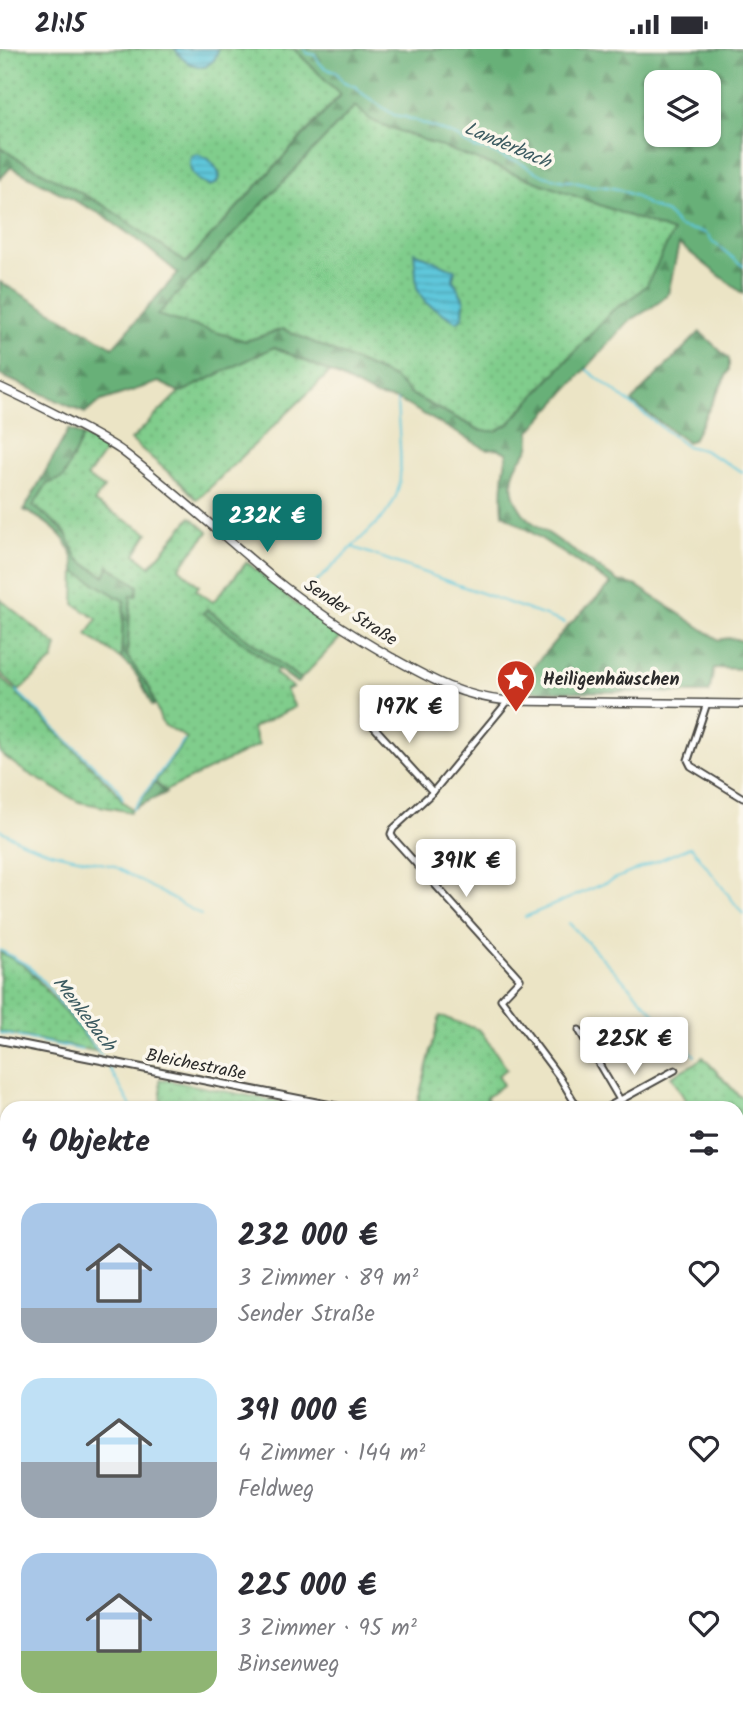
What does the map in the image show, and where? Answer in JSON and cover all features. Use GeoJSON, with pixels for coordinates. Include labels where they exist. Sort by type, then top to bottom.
{"type":"FeatureCollection","features":[{"type":"Feature","properties":{"kind":"main road","name":"Sender Straße"},"geometry":{"type":"LineString","coordinates":[[0,387],[87,430],[120,450],[274,578],[332,622],[431,679],[461,692],[508,701],[743,703]]}},
{"type":"Feature","properties":{"kind":"street"},"geometry":{"type":"LineString","coordinates":[[508,701],[433,792],[393,829],[391,834],[520,979],[501,999],[560,1077],[574,1101]]}},
{"type":"Feature","properties":{"kind":"street"},"geometry":{"type":"LineString","coordinates":[[708,703],[688,760],[691,766],[743,798]]}},
{"type":"Feature","properties":{"kind":"street"},"geometry":{"type":"LineString","coordinates":[[365,717],[433,792]]}},
{"type":"Feature","properties":{"kind":"street"},"geometry":{"type":"LineString","coordinates":[[579,1030],[620,1100],[675,1070]]}},
{"type":"Feature","properties":{"kind":"street","name":"Bleichestraße"},"geometry":{"type":"LineString","coordinates":[[0,1040],[310,1101]]}},
{"type":"Feature","properties":{"kind":"green space"},"geometry":{"type":"Polygon","coordinates":[[[0,49],[294,49],[341,94],[186,263],[105,206],[0,147],[0,49]]]}},
{"type":"Feature","properties":{"kind":"green space"},"geometry":{"type":"Polygon","coordinates":[[[294,49],[743,49],[743,294],[679,244],[668,294],[628,322],[530,431],[528,449],[513,474],[512,489],[516,502],[529,520],[618,581],[637,586],[719,640],[731,638],[743,642],[743,669],[714,668],[709,693],[512,691],[568,626],[611,584],[503,514],[507,453],[497,448],[486,449],[398,400],[376,396],[274,347],[184,391],[179,392],[159,382],[101,401],[85,413],[0,375],[0,282],[113,347],[178,273],[99,213],[11,167],[0,179],[0,147],[105,206],[186,263],[341,95],[294,49]],[[355,106],[157,315],[246,341],[283,329],[394,378],[414,396],[481,431],[496,431],[509,424],[613,310],[647,285],[673,232],[372,121],[355,106]]]}},
{"type":"Feature","properties":{"kind":"green space"},"geometry":{"type":"Polygon","coordinates":[[[355,106],[372,121],[673,232],[647,285],[613,310],[508,424],[496,431],[482,431],[414,396],[394,378],[283,329],[246,341],[156,315],[355,106]]]}},
{"type":"Feature","properties":{"kind":"green space"},"geometry":{"type":"Polygon","coordinates":[[[700,332],[729,359],[729,370],[693,440],[687,442],[632,402],[700,332]]]}},
{"type":"Feature","properties":{"kind":"green space"},"geometry":{"type":"Polygon","coordinates":[[[274,347],[330,372],[197,500],[131,440],[179,392],[274,347]]]}},
{"type":"Feature","properties":{"kind":"green space"},"geometry":{"type":"Polygon","coordinates":[[[69,429],[83,436],[63,478],[47,484],[33,506],[65,532],[78,559],[104,576],[109,566],[138,586],[136,596],[131,595],[127,656],[150,689],[154,705],[152,706],[136,674],[121,659],[124,601],[75,571],[70,550],[59,534],[24,510],[69,429]]]}},
{"type":"Feature","properties":{"kind":"green space"},"geometry":{"type":"Polygon","coordinates":[[[83,436],[107,449],[87,477],[104,488],[94,502],[148,533],[135,554],[150,566],[191,517],[208,532],[179,568],[199,586],[196,590],[213,602],[247,562],[295,603],[343,635],[301,679],[207,609],[204,613],[278,669],[275,673],[293,687],[286,690],[295,707],[252,728],[259,745],[165,791],[155,782],[187,738],[161,721],[150,689],[127,656],[131,594],[109,566],[104,576],[78,559],[65,532],[33,506],[47,484],[63,478],[83,436]]]}},
{"type":"Feature","properties":{"kind":"green space"},"geometry":{"type":"Polygon","coordinates":[[[75,571],[124,601],[121,659],[87,635],[97,619],[74,604],[75,571]]]}},
{"type":"Feature","properties":{"kind":"green space"},"geometry":{"type":"Polygon","coordinates":[[[0,599],[57,646],[53,660],[19,691],[0,672],[0,599]]]}},
{"type":"Feature","properties":{"kind":"green space"},"geometry":{"type":"Polygon","coordinates":[[[207,609],[301,679],[297,683],[203,613],[207,609]]]}},
{"type":"Feature","properties":{"kind":"green space"},"geometry":{"type":"Polygon","coordinates":[[[0,676],[116,791],[122,801],[132,809],[130,812],[79,802],[24,771],[0,753],[0,676]]]}},
{"type":"Feature","properties":{"kind":"green space"},"geometry":{"type":"Polygon","coordinates":[[[155,782],[166,793],[134,808],[155,782]]]}},
{"type":"Feature","properties":{"kind":"green space"},"geometry":{"type":"Polygon","coordinates":[[[0,952],[28,968],[98,1052],[0,1032],[0,952]]]}},
{"type":"Feature","properties":{"kind":"green space"},"geometry":{"type":"Polygon","coordinates":[[[440,1016],[480,1030],[507,1069],[498,1075],[503,1085],[486,1098],[488,1101],[418,1101],[440,1016]]]}},
{"type":"Feature","properties":{"kind":"green space"},"geometry":{"type":"Polygon","coordinates":[[[703,1057],[739,1096],[743,1097],[743,1101],[686,1101],[671,1076],[703,1057]]]}},
{"type":"Feature","properties":{"kind":"green space"},"geometry":{"type":"Polygon","coordinates":[[[160,1079],[276,1101],[162,1101],[160,1079]]]}},
{"type":"Feature","properties":{"kind":"water"},"geometry":{"type":"Polygon","coordinates":[[[175,49],[218,51],[214,60],[205,67],[187,62],[175,49]]]}},
{"type":"Feature","properties":{"kind":"water"},"geometry":{"type":"Polygon","coordinates":[[[197,154],[209,160],[216,168],[220,176],[216,184],[209,186],[193,175],[190,167],[191,156],[197,154]]]}},
{"type":"Feature","properties":{"kind":"water"},"geometry":{"type":"Polygon","coordinates":[[[414,252],[455,270],[453,279],[464,300],[463,317],[457,322],[426,303],[417,289],[414,252]]]}},
{"type":"Feature","properties":{"kind":"waterway","name":"Landerbach"},"geometry":{"type":"LineString","coordinates":[[304,49],[315,55],[325,68],[336,71],[342,81],[356,87],[394,115],[441,130],[475,148],[517,161],[544,176],[593,187],[618,189],[635,196],[667,213],[679,227],[708,235],[743,266]]}},
{"type":"Feature","properties":{"kind":"waterway"},"geometry":{"type":"LineString","coordinates":[[587,370],[686,446],[703,450],[743,472]]}},
{"type":"Feature","properties":{"kind":"waterway"},"geometry":{"type":"LineString","coordinates":[[308,590],[384,516],[395,498],[401,465],[397,401]]}},
{"type":"Feature","properties":{"kind":"waterway"},"geometry":{"type":"LineString","coordinates":[[352,547],[565,623]]}},
{"type":"Feature","properties":{"kind":"waterway"},"geometry":{"type":"LineString","coordinates":[[16,690],[118,789],[123,799]]}},
{"type":"Feature","properties":{"kind":"waterway"},"geometry":{"type":"LineString","coordinates":[[133,809],[184,740]]}},
{"type":"Feature","properties":{"kind":"waterway"},"geometry":{"type":"LineString","coordinates":[[0,830],[22,842],[50,852],[114,866],[201,915]]}},
{"type":"Feature","properties":{"kind":"waterway"},"geometry":{"type":"LineString","coordinates":[[525,917],[690,847],[743,914]]}},
{"type":"Feature","properties":{"kind":"waterway"},"geometry":{"type":"LineString","coordinates":[[569,923],[695,1056]]}},
{"type":"Feature","properties":{"kind":"waterway","name":"Menkebach"},"geometry":{"type":"LineString","coordinates":[[0,950],[29,966],[102,1056]]}},
{"type":"Feature","properties":{"kind":"waterway"},"geometry":{"type":"LineString","coordinates":[[0,1033],[82,1050]]}},
{"type":"Feature","properties":{"kind":"waterway","name":"Menkebach"},"geometry":{"type":"LineString","coordinates":[[107,1064],[128,1101]]}},
{"type":"Feature","properties":{"kind":"place","name":"Heiligenhäuschen"},"geometry":{"type":"Point","coordinates":[516,713]}}]}
